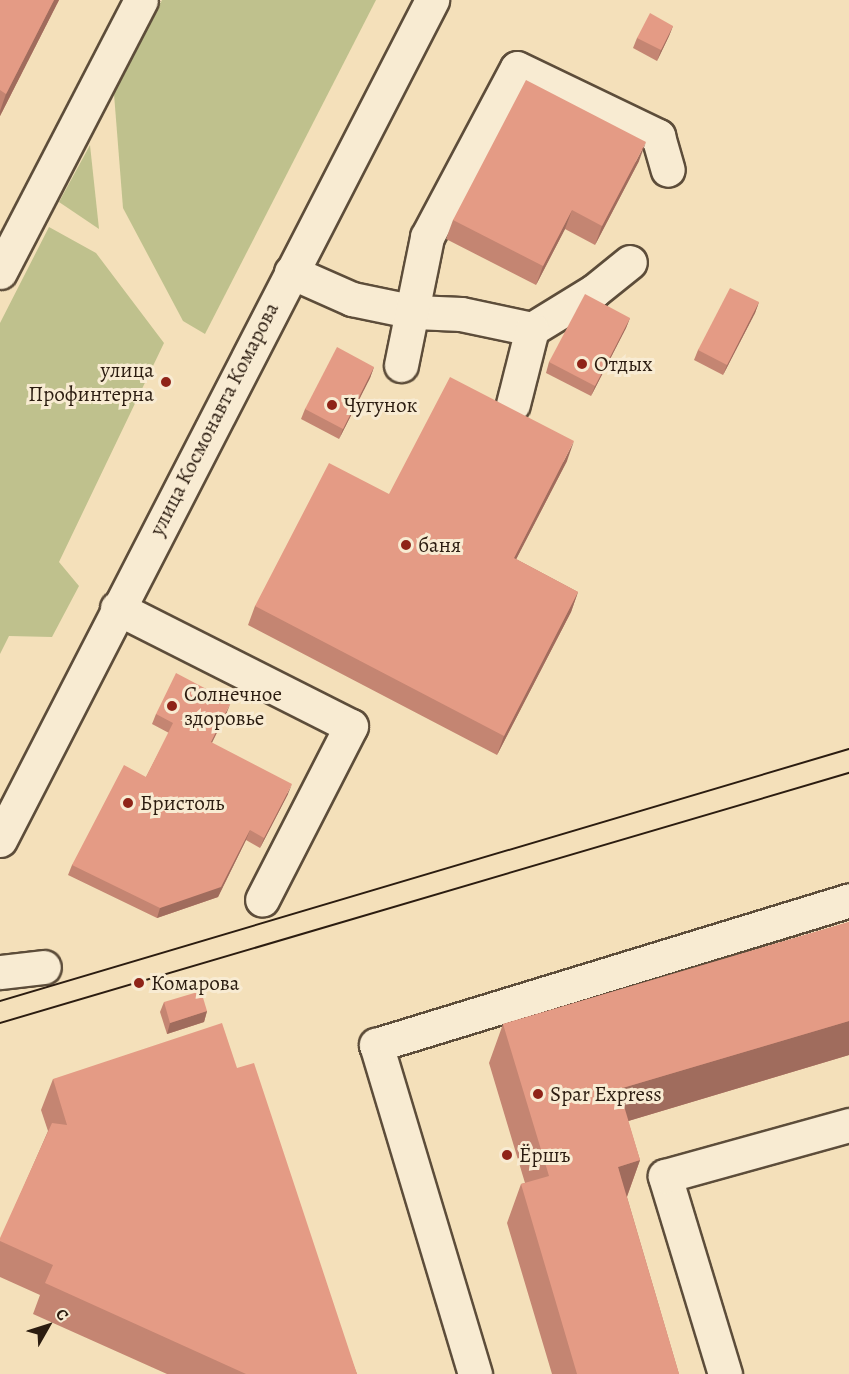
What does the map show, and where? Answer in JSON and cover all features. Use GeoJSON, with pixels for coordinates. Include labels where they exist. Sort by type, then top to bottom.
{"type":"FeatureCollection","features":[{"type":"Feature","properties":{"kind":"street"},"geometry":{"type":"LineString","coordinates":[[0,272],[141,0]]}},
{"type":"Feature","properties":{"kind":"street","name":"улица Космонавта Комарова"},"geometry":{"type":"LineString","coordinates":[[0,840],[117,608],[432,0]]}},
{"type":"Feature","properties":{"kind":"street"},"geometry":{"type":"LineString","coordinates":[[401,366],[415,312],[427,237],[517,68],[658,136],[668,170]]}},
{"type":"Feature","properties":{"kind":"street"},"geometry":{"type":"LineString","coordinates":[[291,272],[352,299],[415,312],[461,314],[532,329],[594,291],[630,262]]}},
{"type":"Feature","properties":{"kind":"street"},"geometry":{"type":"LineString","coordinates":[[513,404],[532,329]]}},
{"type":"Feature","properties":{"kind":"street"},"geometry":{"type":"LineString","coordinates":[[117,608],[351,726],[262,900]]}},
{"type":"Feature","properties":{"kind":"street"},"geometry":{"type":"LineString","coordinates":[[475,1374],[376,1045],[849,900]]}},
{"type":"Feature","properties":{"kind":"street"},"geometry":{"type":"LineString","coordinates":[[0,972],[44,967]]}},
{"type":"Feature","properties":{"kind":"street"},"geometry":{"type":"LineString","coordinates":[[725,1374],[665,1176],[849,1125]]}},
{"type":"Feature","properties":{"kind":"green space"},"geometry":{"type":"Polygon","coordinates":[[[162,0],[376,0],[205,334],[183,321],[123,208],[114,94],[162,0]]]}},
{"type":"Feature","properties":{"kind":"green space"},"geometry":{"type":"Polygon","coordinates":[[[90,145],[99,229],[59,202],[90,145]]]}},
{"type":"Feature","properties":{"kind":"green space"},"geometry":{"type":"Polygon","coordinates":[[[49,227],[96,253],[164,343],[59,562],[79,586],[52,637],[9,636],[0,654],[0,323],[49,227]]]}},
{"type":"Feature","properties":{"kind":"building"},"geometry":{"type":"Polygon","coordinates":[[[0,0],[54,0],[6,94],[0,90],[0,0]]]}},
{"type":"Feature","properties":{"kind":"building"},"geometry":{"type":"Polygon","coordinates":[[[650,13],[673,26],[661,50],[637,38],[650,13]]]}},
{"type":"Feature","properties":{"kind":"building"},"geometry":{"type":"Polygon","coordinates":[[[526,80],[646,142],[602,226],[572,210],[543,266],[453,220],[526,80]]]}},
{"type":"Feature","properties":{"kind":"building"},"geometry":{"type":"Polygon","coordinates":[[[730,288],[759,302],[727,365],[698,350],[730,288]]]}},
{"type":"Feature","properties":{"kind":"building"},"geometry":{"type":"Polygon","coordinates":[[[585,294],[630,318],[595,386],[549,362],[585,294]]]}},
{"type":"Feature","properties":{"kind":"building","name":"Чугунок"},"geometry":{"type":"Polygon","coordinates":[[[337,347],[374,367],[343,429],[305,409],[337,347]]]}},
{"type":"Feature","properties":{"kind":"building","name":"баня"},"geometry":{"type":"Polygon","coordinates":[[[450,377],[574,441],[514,558],[578,592],[504,736],[255,606],[329,463],[389,494],[450,377]]]}},
{"type":"Feature","properties":{"kind":"building"},"geometry":{"type":"Polygon","coordinates":[[[176,673],[231,702],[211,742],[292,784],[264,838],[250,830],[221,887],[160,908],[72,865],[124,765],[146,777],[173,723],[156,714],[176,673]]]}},
{"type":"Feature","properties":{"kind":"building"},"geometry":{"type":"Polygon","coordinates":[[[849,922],[849,1021],[619,1089],[640,1160],[618,1167],[679,1374],[577,1374],[521,1184],[549,1176],[503,1024],[849,922]]]}},
{"type":"Feature","properties":{"kind":"building"},"geometry":{"type":"Polygon","coordinates":[[[201,991],[207,1011],[170,1023],[164,1002],[201,991]]]}},
{"type":"Feature","properties":{"kind":"building"},"geometry":{"type":"Polygon","coordinates":[[[222,1023],[237,1068],[254,1063],[357,1374],[246,1374],[45,1283],[53,1265],[0,1241],[52,1123],[67,1125],[53,1079],[222,1023]]]}},
{"type":"Feature","properties":{"kind":"tram line"},"geometry":{"type":"LineString","coordinates":[[0,1001],[849,749]]}},
{"type":"Feature","properties":{"kind":"tram line"},"geometry":{"type":"LineString","coordinates":[[0,1023],[849,773]]}},
{"type":"Feature","properties":{"kind":"place","name":"Отдых"},"geometry":{"type":"Point","coordinates":[582,364]}},
{"type":"Feature","properties":{"kind":"place","name":"улица Профинтерна"},"geometry":{"type":"Point","coordinates":[166,382]}},
{"type":"Feature","properties":{"kind":"place","name":"Чугунок"},"geometry":{"type":"Point","coordinates":[332,405]}},
{"type":"Feature","properties":{"kind":"place","name":"баня"},"geometry":{"type":"Point","coordinates":[406,545]}},
{"type":"Feature","properties":{"kind":"place","name":"Солнечное здоровье"},"geometry":{"type":"Point","coordinates":[172,706]}},
{"type":"Feature","properties":{"kind":"place","name":"Бристоль"},"geometry":{"type":"Point","coordinates":[128,803]}},
{"type":"Feature","properties":{"kind":"place","name":"Комарова"},"geometry":{"type":"Point","coordinates":[139,983]}},
{"type":"Feature","properties":{"kind":"place","name":"Spar Express"},"geometry":{"type":"Point","coordinates":[538,1094]}},
{"type":"Feature","properties":{"kind":"place","name":"Ёршъ"},"geometry":{"type":"Point","coordinates":[507,1155]}}]}
